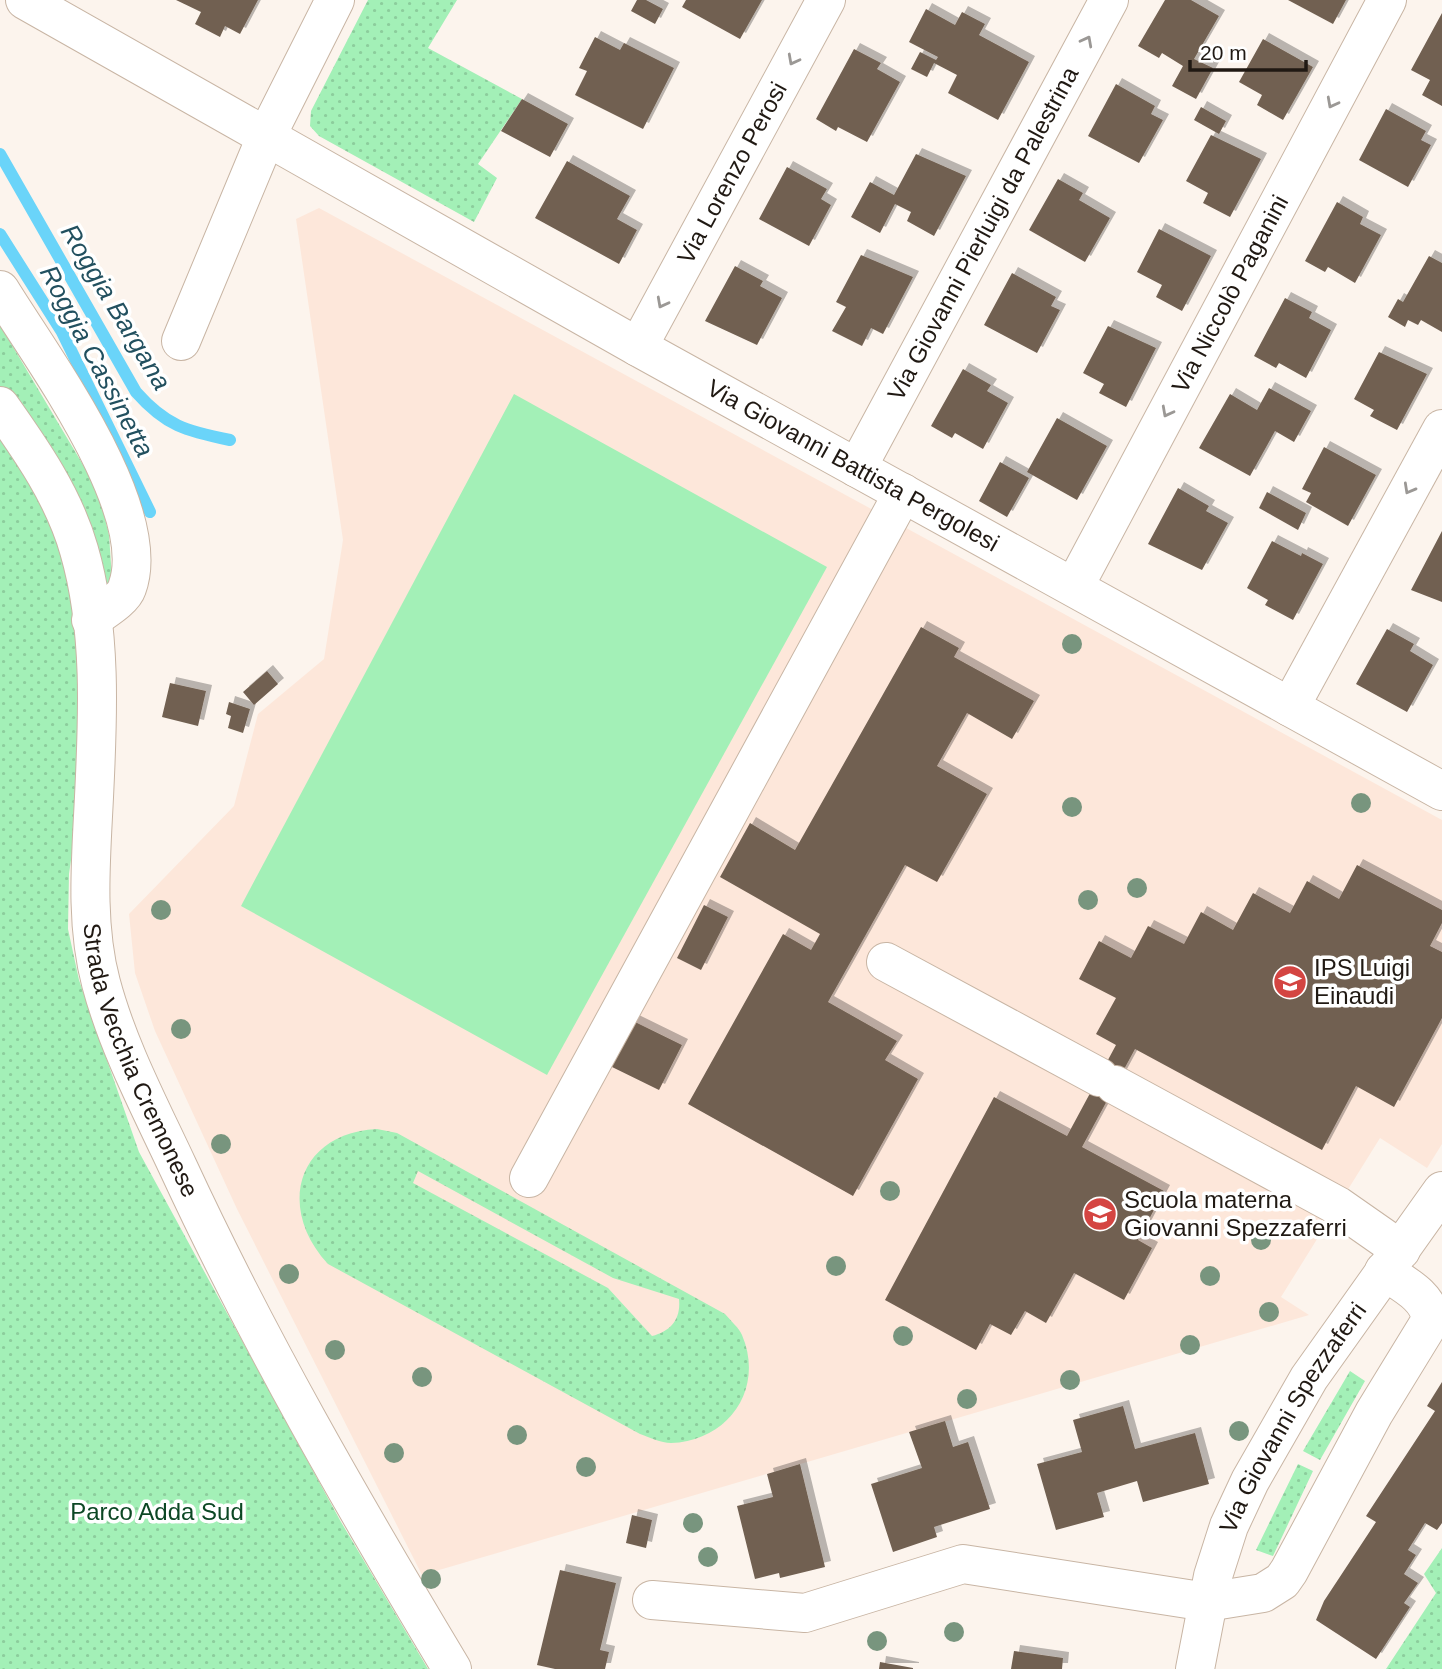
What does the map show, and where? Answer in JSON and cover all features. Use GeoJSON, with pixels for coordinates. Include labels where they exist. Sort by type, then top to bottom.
{"type":"FeatureCollection","features":[{"type":"Feature","properties":{"kind":"street","name":"Via Giovanni Battista Pergolesi"},"geometry":{"type":"LineString","coordinates":[[25,0],[638,347],[1442,791]]}},
{"type":"Feature","properties":{"kind":"street"},"geometry":{"type":"LineString","coordinates":[[181,341],[266,137],[335,0]]}},
{"type":"Feature","properties":{"kind":"street","name":"Via Lorenzo Perosi"},"geometry":{"type":"LineString","coordinates":[[638,347],[826,0]]}},
{"type":"Feature","properties":{"kind":"street","name":"Via Giovanni Pierluigi da Palestrina"},"geometry":{"type":"LineString","coordinates":[[857,468],[1109,0]]}},
{"type":"Feature","properties":{"kind":"street","name":"Via Niccolò Paganini"},"geometry":{"type":"LineString","coordinates":[[1074,587],[1387,0]]}},
{"type":"Feature","properties":{"kind":"street"},"geometry":{"type":"LineString","coordinates":[[0,290],[108,468],[126,522],[131,571],[126,592],[92,620]]}},
{"type":"Feature","properties":{"kind":"street","name":"Strada Vecchia Cremonese"},"geometry":{"type":"LineString","coordinates":[[0,406],[53,486],[79,550],[92,620],[97,729],[91,867],[93,940],[101,982],[122,1046],[215,1247],[297,1401],[452,1669]]}},
{"type":"Feature","properties":{"kind":"street"},"geometry":{"type":"LineString","coordinates":[[1290,707],[1442,429]]}},
{"type":"Feature","properties":{"kind":"street"},"geometry":{"type":"LineString","coordinates":[[529,1178],[902,493]]}},
{"type":"Feature","properties":{"kind":"street"},"geometry":{"type":"LineString","coordinates":[[652,1600],[805,1613],[964,1564],[1207,1602],[1262,1593],[1282,1581],[1374,1413],[1432,1320],[1430,1308],[1393,1260],[1338,1206],[886,962]]}},
{"type":"Feature","properties":{"kind":"street","name":"Via Giovanni Spezzaferri"},"geometry":{"type":"LineString","coordinates":[[1195,1669],[1207,1602],[1229,1526],[1250,1481],[1309,1378],[1442,1191]]}},
{"type":"Feature","properties":{"kind":"shaded area"},"geometry":{"type":"Polygon","coordinates":[[[319,208],[1442,820],[1442,1144],[1427,1168],[1380,1138],[1281,1297],[1309,1315],[422,1575],[237,1209],[155,1031],[135,973],[129,914],[234,806],[258,714],[324,659],[343,540],[296,219],[319,208]]]}},
{"type":"Feature","properties":{"kind":"green space"},"geometry":{"type":"Polygon","coordinates":[[[368,0],[457,0],[428,48],[522,99],[478,164],[497,178],[474,222],[319,136],[310,126],[311,111],[368,0]]]}},
{"type":"Feature","properties":{"kind":"green space","name":"Parco Adda Sud"},"geometry":{"type":"Polygon","coordinates":[[[0,325],[98,490],[109,535],[112,578],[69,874],[68,929],[79,980],[139,1152],[341,1522],[428,1669],[0,1669],[0,325]]]}},
{"type":"Feature","properties":{"kind":"green space"},"geometry":{"type":"Polygon","coordinates":[[[514,394],[827,567],[547,1075],[241,906],[514,394]]]}},
{"type":"Feature","properties":{"kind":"green space"},"geometry":{"type":"Polygon","coordinates":[[[377,1129],[397,1133],[725,1314],[741,1332],[748,1355],[749,1374],[745,1392],[736,1408],[725,1422],[709,1433],[691,1440],[671,1443],[655,1440],[328,1264],[312,1242],[302,1220],[300,1198],[303,1177],[313,1159],[328,1144],[350,1134],[377,1129]],[[418,1171],[413,1183],[608,1288],[652,1336],[665,1331],[673,1323],[678,1313],[679,1299],[613,1278],[418,1171]]]}},
{"type":"Feature","properties":{"kind":"green space"},"geometry":{"type":"Polygon","coordinates":[[[1350,1371],[1365,1381],[1320,1460],[1303,1451],[1350,1371]]]}},
{"type":"Feature","properties":{"kind":"green space"},"geometry":{"type":"Polygon","coordinates":[[[1298,1464],[1313,1471],[1273,1556],[1256,1550],[1298,1464]]]}},
{"type":"Feature","properties":{"kind":"green space"},"geometry":{"type":"Polygon","coordinates":[[[1442,1548],[1442,1669],[1386,1669],[1436,1593],[1424,1574],[1442,1548]]]}},
{"type":"Feature","properties":{"kind":"building"},"geometry":{"type":"Polygon","coordinates":[[[176,0],[258,0],[240,34],[225,26],[220,37],[195,24],[201,12],[176,0]]]}},
{"type":"Feature","properties":{"kind":"building"},"geometry":{"type":"Polygon","coordinates":[[[637,0],[646,0],[663,9],[655,24],[631,11],[637,0]]]}},
{"type":"Feature","properties":{"kind":"building"},"geometry":{"type":"Polygon","coordinates":[[[686,0],[762,0],[740,39],[682,7],[686,0]]]}},
{"type":"Feature","properties":{"kind":"building"},"geometry":{"type":"Polygon","coordinates":[[[1165,0],[1191,0],[1219,16],[1194,59],[1213,68],[1196,99],[1172,86],[1183,66],[1162,53],[1159,58],[1138,46],[1165,0]]]}},
{"type":"Feature","properties":{"kind":"building"},"geometry":{"type":"Polygon","coordinates":[[[1288,0],[1346,0],[1333,24],[1288,0]]]}},
{"type":"Feature","properties":{"kind":"building"},"geometry":{"type":"Polygon","coordinates":[[[926,9],[955,25],[962,12],[985,24],[979,35],[1029,62],[998,120],[948,93],[957,75],[934,63],[927,77],[911,69],[920,52],[936,60],[938,57],[909,42],[926,9]]]}},
{"type":"Feature","properties":{"kind":"building"},"geometry":{"type":"Polygon","coordinates":[[[1442,13],[1442,106],[1422,95],[1430,80],[1411,70],[1442,13]]]}},
{"type":"Feature","properties":{"kind":"building"},"geometry":{"type":"Polygon","coordinates":[[[595,37],[620,50],[624,43],[674,68],[643,129],[575,95],[587,71],[579,68],[595,37]]]}},
{"type":"Feature","properties":{"kind":"building"},"geometry":{"type":"Polygon","coordinates":[[[1263,39],[1313,67],[1283,120],[1257,105],[1262,95],[1239,82],[1263,39]]]}},
{"type":"Feature","properties":{"kind":"building"},"geometry":{"type":"Polygon","coordinates":[[[854,49],[881,63],[877,69],[900,82],[867,142],[838,127],[836,131],[816,119],[854,49]]]}},
{"type":"Feature","properties":{"kind":"building"},"geometry":{"type":"Polygon","coordinates":[[[1116,84],[1155,106],[1151,114],[1163,120],[1139,163],[1088,136],[1116,84]]]}},
{"type":"Feature","properties":{"kind":"building"},"geometry":{"type":"Polygon","coordinates":[[[522,99],[568,124],[550,157],[501,131],[522,99]]]}},
{"type":"Feature","properties":{"kind":"building"},"geometry":{"type":"Polygon","coordinates":[[[1201,107],[1226,121],[1219,134],[1194,120],[1201,107]]]}},
{"type":"Feature","properties":{"kind":"building"},"geometry":{"type":"Polygon","coordinates":[[[1386,109],[1426,131],[1421,140],[1431,145],[1408,187],[1359,160],[1386,109]]]}},
{"type":"Feature","properties":{"kind":"building"},"geometry":{"type":"Polygon","coordinates":[[[1211,135],[1261,159],[1230,217],[1203,203],[1208,193],[1186,181],[1211,135]]]}},
{"type":"Feature","properties":{"kind":"building"},"geometry":{"type":"Polygon","coordinates":[[[916,154],[966,176],[934,236],[907,221],[911,212],[895,204],[880,233],[851,217],[870,182],[894,195],[916,154]]]}},
{"type":"Feature","properties":{"kind":"building"},"geometry":{"type":"Polygon","coordinates":[[[567,161],[630,196],[617,219],[637,230],[619,264],[535,218],[567,161]]]}},
{"type":"Feature","properties":{"kind":"building"},"geometry":{"type":"Polygon","coordinates":[[[787,167],[827,189],[821,199],[831,205],[809,246],[759,219],[787,167]]]}},
{"type":"Feature","properties":{"kind":"building"},"geometry":{"type":"Polygon","coordinates":[[[1058,179],[1083,193],[1079,200],[1110,218],[1085,262],[1029,230],[1058,179]]]}},
{"type":"Feature","properties":{"kind":"building"},"geometry":{"type":"Polygon","coordinates":[[[1337,202],[1363,217],[1360,224],[1381,235],[1355,283],[1328,267],[1325,272],[1305,261],[1337,202]]]}},
{"type":"Feature","properties":{"kind":"building"},"geometry":{"type":"Polygon","coordinates":[[[1159,229],[1211,256],[1182,311],[1156,297],[1162,285],[1137,272],[1159,229]]]}},
{"type":"Feature","properties":{"kind":"building"},"geometry":{"type":"Polygon","coordinates":[[[861,255],[913,277],[883,334],[871,328],[862,346],[832,331],[846,307],[836,302],[861,255]]]}},
{"type":"Feature","properties":{"kind":"building"},"geometry":{"type":"Polygon","coordinates":[[[1429,256],[1442,263],[1442,332],[1421,320],[1418,325],[1408,320],[1405,327],[1388,317],[1398,299],[1403,302],[1429,256]]]}},
{"type":"Feature","properties":{"kind":"building"},"geometry":{"type":"Polygon","coordinates":[[[735,266],[763,281],[760,286],[782,298],[757,345],[705,321],[735,266]]]}},
{"type":"Feature","properties":{"kind":"building"},"geometry":{"type":"Polygon","coordinates":[[[1012,273],[1056,297],[1051,306],[1060,310],[1037,353],[984,325],[1012,273]]]}},
{"type":"Feature","properties":{"kind":"building"},"geometry":{"type":"Polygon","coordinates":[[[1285,298],[1312,312],[1309,318],[1331,330],[1306,378],[1279,363],[1276,368],[1254,356],[1285,298]]]}},
{"type":"Feature","properties":{"kind":"building"},"geometry":{"type":"Polygon","coordinates":[[[1108,326],[1156,348],[1126,407],[1099,393],[1104,384],[1083,373],[1108,326]]]}},
{"type":"Feature","properties":{"kind":"building"},"geometry":{"type":"Polygon","coordinates":[[[1379,352],[1427,374],[1397,430],[1370,416],[1374,410],[1354,399],[1379,352]]]}},
{"type":"Feature","properties":{"kind":"building"},"geometry":{"type":"Polygon","coordinates":[[[963,369],[991,385],[987,391],[1008,403],[983,449],[955,433],[952,438],[931,426],[963,369]]]}},
{"type":"Feature","properties":{"kind":"building"},"geometry":{"type":"Polygon","coordinates":[[[1269,388],[1311,411],[1294,442],[1275,431],[1250,476],[1199,448],[1230,394],[1257,410],[1269,388]]]}},
{"type":"Feature","properties":{"kind":"building"},"geometry":{"type":"Polygon","coordinates":[[[1057,418],[1107,446],[1077,500],[1027,472],[1057,418]]]}},
{"type":"Feature","properties":{"kind":"building"},"geometry":{"type":"Polygon","coordinates":[[[1324,447],[1376,475],[1348,526],[1306,502],[1311,493],[1302,489],[1324,447]]]}},
{"type":"Feature","properties":{"kind":"building"},"geometry":{"type":"Polygon","coordinates":[[[1000,462],[1029,478],[1007,517],[979,501],[1000,462]]]}},
{"type":"Feature","properties":{"kind":"building"},"geometry":{"type":"Polygon","coordinates":[[[1178,488],[1209,506],[1206,511],[1228,523],[1202,570],[1148,544],[1178,488]]]}},
{"type":"Feature","properties":{"kind":"building"},"geometry":{"type":"Polygon","coordinates":[[[1267,492],[1306,513],[1298,530],[1259,508],[1267,492]]]}},
{"type":"Feature","properties":{"kind":"building"},"geometry":{"type":"Polygon","coordinates":[[[1442,531],[1442,602],[1411,590],[1442,531]]]}},
{"type":"Feature","properties":{"kind":"building"},"geometry":{"type":"Polygon","coordinates":[[[1272,541],[1323,564],[1293,620],[1265,605],[1268,600],[1247,588],[1272,541]]]}},
{"type":"Feature","properties":{"kind":"building"},"geometry":{"type":"Polygon","coordinates":[[[921,627],[959,648],[954,657],[1034,701],[1012,739],[967,713],[937,766],[987,794],[937,882],[905,865],[828,1002],[897,1041],[885,1060],[918,1079],[853,1196],[688,1104],[783,934],[811,950],[820,934],[720,877],[750,823],[795,850],[921,627]]]}},
{"type":"Feature","properties":{"kind":"building"},"geometry":{"type":"Polygon","coordinates":[[[1387,629],[1414,644],[1410,651],[1433,665],[1407,712],[1356,684],[1387,629]]]}},
{"type":"Feature","properties":{"kind":"building"},"geometry":{"type":"Polygon","coordinates":[[[267,671],[278,684],[254,705],[243,692],[267,671]]]}},
{"type":"Feature","properties":{"kind":"building"},"geometry":{"type":"Polygon","coordinates":[[[170,683],[206,691],[198,726],[162,717],[170,683]]]}},
{"type":"Feature","properties":{"kind":"building"},"geometry":{"type":"Polygon","coordinates":[[[229,702],[250,709],[243,733],[228,728],[231,716],[226,714],[229,702]]]}},
{"type":"Feature","properties":{"kind":"building"},"geometry":{"type":"Polygon","coordinates":[[[1357,865],[1442,910],[1442,923],[1430,946],[1442,952],[1442,1018],[1394,1107],[1356,1086],[1322,1150],[1135,1049],[1082,1147],[1164,1191],[1138,1240],[1152,1248],[1124,1300],[1074,1273],[1046,1323],[1025,1311],[1011,1335],[990,1324],[976,1350],[885,1300],[994,1097],[1067,1136],[1116,1045],[1096,1034],[1116,998],[1079,979],[1099,941],[1131,958],[1148,926],[1184,944],[1201,912],[1233,930],[1253,893],[1290,913],[1307,881],[1339,899],[1357,865]]]}},
{"type":"Feature","properties":{"kind":"building"},"geometry":{"type":"Polygon","coordinates":[[[704,905],[728,917],[701,970],[677,958],[704,905]]]}},
{"type":"Feature","properties":{"kind":"building"},"geometry":{"type":"Polygon","coordinates":[[[633,1021],[682,1045],[659,1090],[610,1066],[633,1021]]]}},
{"type":"Feature","properties":{"kind":"building"},"geometry":{"type":"Polygon","coordinates":[[[1442,1382],[1442,1523],[1437,1530],[1425,1523],[1408,1550],[1416,1555],[1404,1574],[1418,1583],[1404,1603],[1410,1607],[1376,1659],[1316,1620],[1324,1601],[1376,1522],[1366,1516],[1435,1411],[1427,1406],[1442,1382]]]}},
{"type":"Feature","properties":{"kind":"building"},"geometry":{"type":"Polygon","coordinates":[[[1123,1406],[1135,1449],[1195,1433],[1209,1484],[1143,1502],[1137,1481],[1097,1493],[1104,1517],[1056,1530],[1037,1464],[1082,1452],[1073,1420],[1123,1406]]]}},
{"type":"Feature","properties":{"kind":"building"},"geometry":{"type":"Polygon","coordinates":[[[945,1421],[953,1447],[968,1442],[990,1509],[934,1527],[937,1537],[893,1552],[871,1484],[922,1468],[909,1432],[945,1421]]]}},
{"type":"Feature","properties":{"kind":"building"},"geometry":{"type":"Polygon","coordinates":[[[800,1464],[825,1567],[780,1578],[779,1573],[755,1579],[737,1506],[773,1497],[767,1474],[800,1464]]]}},
{"type":"Feature","properties":{"kind":"building"},"geometry":{"type":"Polygon","coordinates":[[[632,1515],[652,1520],[646,1548],[626,1543],[632,1515]]]}},
{"type":"Feature","properties":{"kind":"building"},"geometry":{"type":"Polygon","coordinates":[[[560,1570],[616,1583],[600,1650],[609,1652],[605,1669],[555,1669],[537,1665],[560,1570]]]}},
{"type":"Feature","properties":{"kind":"building"},"geometry":{"type":"Polygon","coordinates":[[[1014,1651],[1063,1658],[1062,1669],[1011,1669],[1014,1651]]]}},
{"type":"Feature","properties":{"kind":"building"},"geometry":{"type":"Polygon","coordinates":[[[880,1662],[913,1668],[913,1669],[879,1669],[880,1662]]]}},
{"type":"Feature","properties":{"kind":"waterway","name":"Roggia Bargana"},"geometry":{"type":"LineString","coordinates":[[0,154],[136,392],[167,420],[189,430],[230,440]]}},
{"type":"Feature","properties":{"kind":"waterway","name":"Roggia Cassinetta"},"geometry":{"type":"LineString","coordinates":[[0,234],[62,332],[150,512]]}},
{"type":"Feature","properties":{"kind":"place","name":"IPS Luigi Einaudi"},"geometry":{"type":"Point","coordinates":[1290,982]}},
{"type":"Feature","properties":{"kind":"place","name":"Scuola materna Giovanni Spezzaferri"},"geometry":{"type":"Point","coordinates":[1100,1214]}}]}
